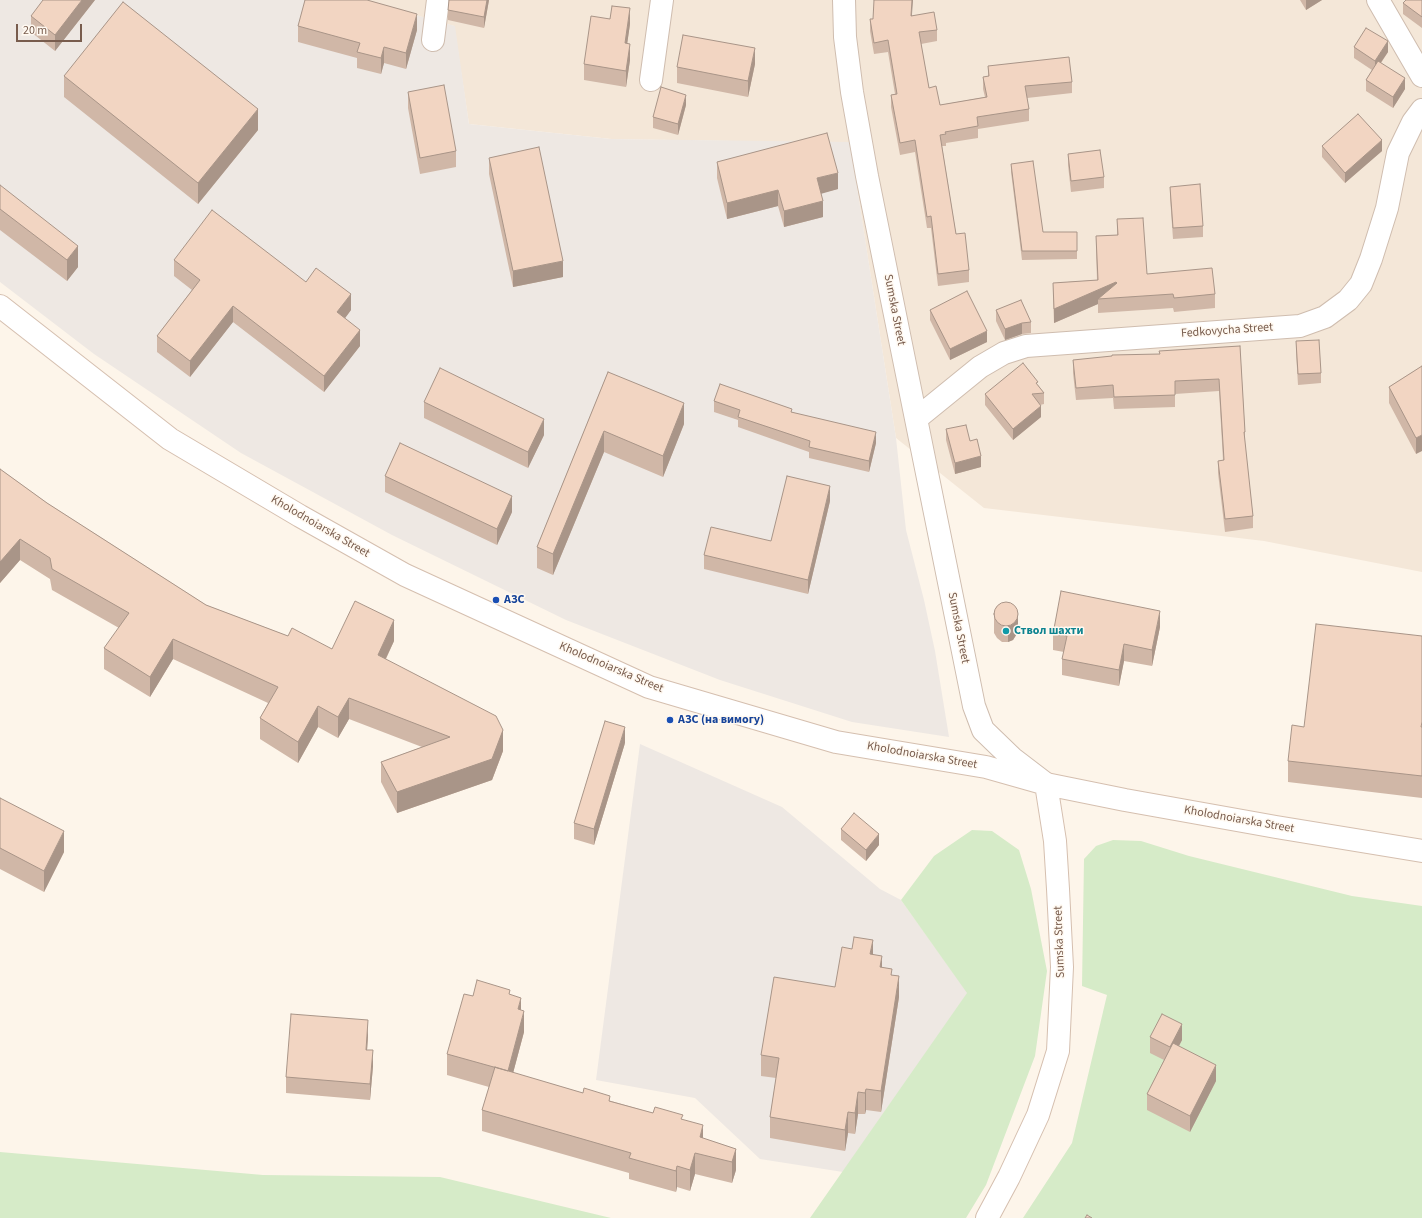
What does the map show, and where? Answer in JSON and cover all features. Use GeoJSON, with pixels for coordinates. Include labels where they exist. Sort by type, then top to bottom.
{"type":"FeatureCollection","features":[{"type":"Feature","properties":{"kind":"street"},"geometry":{"type":"LineString","coordinates":[[433,40],[438,0]]}},
{"type":"Feature","properties":{"kind":"street"},"geometry":{"type":"LineString","coordinates":[[651,80],[662,0]]}},
{"type":"Feature","properties":{"kind":"street","name":"Sumska Street"},"geometry":{"type":"LineString","coordinates":[[844,0],[845,37],[852,92],[867,176],[974,706],[983,730],[1012,758],[1046,784],[1055,841],[1062,967],[1058,1051],[1038,1115],[1009,1177],[987,1218]]}},
{"type":"Feature","properties":{"kind":"street"},"geometry":{"type":"LineString","coordinates":[[1378,0],[1422,76]]}},
{"type":"Feature","properties":{"kind":"street","name":"Fedkovycha Street"},"geometry":{"type":"LineString","coordinates":[[916,419],[980,367],[1004,353],[1026,346],[1300,326],[1325,317],[1348,300],[1361,284],[1371,259],[1386,208],[1398,153],[1413,122],[1422,110]]}},
{"type":"Feature","properties":{"kind":"street","name":"Kholodnoiarska Street"},"geometry":{"type":"LineString","coordinates":[[0,306],[170,439],[312,523],[405,575],[649,687],[836,742],[986,767],[1046,784],[1124,800],[1422,851]]}},
{"type":"Feature","properties":{"kind":"shaded area"},"geometry":{"type":"Polygon","coordinates":[[[0,0],[362,0],[455,26],[469,124],[611,139],[850,142],[896,438],[906,530],[935,651],[949,737],[852,722],[720,680],[566,620],[392,535],[241,453],[94,354],[0,282],[0,0]]]}},
{"type":"Feature","properties":{"kind":"shaded area"},"geometry":{"type":"Polygon","coordinates":[[[362,0],[1422,0],[1422,572],[1264,541],[984,508],[896,438],[850,143],[611,139],[469,124],[454,26],[362,0]]]}},
{"type":"Feature","properties":{"kind":"shaded area"},"geometry":{"type":"Polygon","coordinates":[[[640,744],[782,807],[880,889],[901,900],[968,993],[843,1172],[760,1159],[695,1098],[596,1080],[640,744]]]}},
{"type":"Feature","properties":{"kind":"green space"},"geometry":{"type":"Polygon","coordinates":[[[972,830],[992,831],[1019,850],[1031,889],[1047,971],[1035,1056],[986,1185],[966,1218],[810,1218],[967,993],[901,900],[934,856],[972,830]]]}},
{"type":"Feature","properties":{"kind":"green space"},"geometry":{"type":"Polygon","coordinates":[[[1113,840],[1141,841],[1189,856],[1352,896],[1422,906],[1422,1218],[1023,1218],[1072,1143],[1107,995],[1082,986],[1084,859],[1096,846],[1113,840]]]}},
{"type":"Feature","properties":{"kind":"green space"},"geometry":{"type":"Polygon","coordinates":[[[0,1152],[263,1175],[440,1177],[611,1218],[0,1218],[0,1152]]]}},
{"type":"Feature","properties":{"kind":"building"},"geometry":{"type":"Polygon","coordinates":[[[43,0],[82,0],[55,35],[31,16],[43,0]]]}},
{"type":"Feature","properties":{"kind":"building"},"geometry":{"type":"Polygon","coordinates":[[[305,0],[367,0],[417,14],[406,53],[384,47],[381,58],[357,52],[360,43],[298,26],[305,0]]]}},
{"type":"Feature","properties":{"kind":"building"},"geometry":{"type":"Polygon","coordinates":[[[449,0],[487,0],[484,17],[448,10],[449,0]]]}},
{"type":"Feature","properties":{"kind":"building"},"geometry":{"type":"Polygon","coordinates":[[[874,0],[912,0],[911,16],[934,12],[937,30],[919,32],[929,88],[936,86],[940,105],[987,97],[983,77],[989,76],[988,66],[1069,57],[1072,82],[1025,86],[1029,109],[977,117],[978,126],[945,132],[946,134],[940,135],[956,234],[965,233],[969,270],[938,274],[931,216],[927,217],[915,140],[900,143],[891,95],[897,94],[888,40],[874,43],[870,19],[873,19],[874,0]]]}},
{"type":"Feature","properties":{"kind":"building"},"geometry":{"type":"Polygon","coordinates":[[[1406,0],[1422,0],[1422,17],[1403,3],[1406,0]]]}},
{"type":"Feature","properties":{"kind":"building"},"geometry":{"type":"Polygon","coordinates":[[[123,2],[258,109],[198,183],[64,76],[123,2]]]}},
{"type":"Feature","properties":{"kind":"building"},"geometry":{"type":"Polygon","coordinates":[[[612,6],[630,8],[625,43],[630,44],[626,71],[584,64],[591,16],[610,19],[612,6]]]}},
{"type":"Feature","properties":{"kind":"building"},"geometry":{"type":"Polygon","coordinates":[[[1366,28],[1388,41],[1375,61],[1354,47],[1366,28]]]}},
{"type":"Feature","properties":{"kind":"building"},"geometry":{"type":"Polygon","coordinates":[[[683,35],[755,48],[748,81],[677,67],[683,35]]]}},
{"type":"Feature","properties":{"kind":"building"},"geometry":{"type":"Polygon","coordinates":[[[1378,61],[1405,78],[1393,97],[1366,80],[1378,61]]]}},
{"type":"Feature","properties":{"kind":"building"},"geometry":{"type":"Polygon","coordinates":[[[444,85],[456,151],[420,158],[408,92],[444,85]]]}},
{"type":"Feature","properties":{"kind":"building"},"geometry":{"type":"Polygon","coordinates":[[[661,87],[686,95],[678,124],[653,117],[661,87]]]}},
{"type":"Feature","properties":{"kind":"building"},"geometry":{"type":"Polygon","coordinates":[[[1358,114],[1382,140],[1345,173],[1322,146],[1358,114]]]}},
{"type":"Feature","properties":{"kind":"building"},"geometry":{"type":"Polygon","coordinates":[[[827,133],[838,173],[817,178],[823,201],[784,211],[778,190],[727,203],[717,162],[827,133]]]}},
{"type":"Feature","properties":{"kind":"building"},"geometry":{"type":"Polygon","coordinates":[[[539,147],[563,261],[513,271],[489,158],[539,147]]]}},
{"type":"Feature","properties":{"kind":"building"},"geometry":{"type":"Polygon","coordinates":[[[1100,150],[1104,177],[1071,181],[1068,154],[1100,150]]]}},
{"type":"Feature","properties":{"kind":"building"},"geometry":{"type":"Polygon","coordinates":[[[1033,161],[1043,232],[1077,232],[1077,251],[1022,251],[1011,164],[1033,161]]]}},
{"type":"Feature","properties":{"kind":"building"},"geometry":{"type":"Polygon","coordinates":[[[1200,184],[1203,226],[1173,228],[1170,187],[1200,184]]]}},
{"type":"Feature","properties":{"kind":"building"},"geometry":{"type":"Polygon","coordinates":[[[0,185],[78,246],[67,260],[0,209],[0,185]]]}},
{"type":"Feature","properties":{"kind":"building"},"geometry":{"type":"Polygon","coordinates":[[[212,210],[306,282],[316,268],[351,294],[337,312],[360,330],[324,376],[233,306],[190,361],[157,336],[200,280],[174,260],[212,210]]]}},
{"type":"Feature","properties":{"kind":"building"},"geometry":{"type":"Polygon","coordinates":[[[1143,218],[1147,274],[1212,268],[1215,294],[1174,298],[1173,294],[1098,299],[1117,283],[1116,282],[1054,309],[1053,283],[1098,280],[1096,236],[1118,235],[1117,219],[1143,218]]]}},
{"type":"Feature","properties":{"kind":"building"},"geometry":{"type":"Polygon","coordinates":[[[967,291],[987,331],[950,349],[930,310],[967,291]]]}},
{"type":"Feature","properties":{"kind":"building"},"geometry":{"type":"Polygon","coordinates":[[[1021,300],[1031,322],[1022,323],[1005,329],[996,310],[1021,300]]]}},
{"type":"Feature","properties":{"kind":"building"},"geometry":{"type":"Polygon","coordinates":[[[1319,340],[1321,373],[1298,374],[1296,341],[1319,340]]]}},
{"type":"Feature","properties":{"kind":"building"},"geometry":{"type":"Polygon","coordinates":[[[1240,346],[1244,432],[1253,516],[1225,519],[1218,461],[1224,460],[1219,379],[1175,381],[1175,395],[1114,397],[1113,385],[1076,388],[1073,360],[1112,355],[1160,354],[1159,351],[1240,346]]]}},
{"type":"Feature","properties":{"kind":"building"},"geometry":{"type":"Polygon","coordinates":[[[1023,363],[1038,382],[1036,383],[1044,393],[1032,394],[1041,406],[1013,429],[985,394],[1023,363]]]}},
{"type":"Feature","properties":{"kind":"building"},"geometry":{"type":"Polygon","coordinates":[[[1422,366],[1422,435],[1416,438],[1389,387],[1422,366]]]}},
{"type":"Feature","properties":{"kind":"building"},"geometry":{"type":"Polygon","coordinates":[[[440,368],[544,419],[528,452],[424,402],[440,368]]]}},
{"type":"Feature","properties":{"kind":"building"},"geometry":{"type":"Polygon","coordinates":[[[608,372],[684,403],[663,456],[604,431],[553,554],[537,547],[608,372]]]}},
{"type":"Feature","properties":{"kind":"building"},"geometry":{"type":"Polygon","coordinates":[[[720,384],[792,409],[791,412],[876,432],[869,461],[809,447],[810,441],[738,417],[740,410],[714,401],[720,384]]]}},
{"type":"Feature","properties":{"kind":"building"},"geometry":{"type":"Polygon","coordinates":[[[966,425],[970,441],[977,439],[981,456],[955,463],[946,429],[966,425]]]}},
{"type":"Feature","properties":{"kind":"building"},"geometry":{"type":"Polygon","coordinates":[[[400,443],[512,496],[497,529],[385,476],[400,443]]]}},
{"type":"Feature","properties":{"kind":"building"},"geometry":{"type":"Polygon","coordinates":[[[0,469],[47,503],[206,605],[288,636],[292,628],[332,649],[355,601],[394,620],[378,655],[496,716],[503,730],[492,759],[397,792],[381,762],[450,737],[349,698],[338,717],[318,706],[298,742],[260,718],[278,687],[173,639],[150,677],[104,648],[129,613],[52,569],[50,558],[20,539],[0,562],[0,469]]]}},
{"type":"Feature","properties":{"kind":"building"},"geometry":{"type":"Polygon","coordinates":[[[787,476],[830,486],[808,580],[704,555],[711,527],[771,541],[787,476]]]}},
{"type":"Feature","properties":{"kind":"building"},"geometry":{"type":"Polygon","coordinates":[[[1061,591],[1160,611],[1152,650],[1124,644],[1119,670],[1062,659],[1067,636],[1053,634],[1061,591]]]}},
{"type":"Feature","properties":{"kind":"building"},"geometry":{"type":"Polygon","coordinates":[[[1006,602],[1011,603],[1017,609],[1017,619],[1011,625],[1006,626],[1001,625],[995,619],[994,614],[995,609],[1001,603],[1006,602]]]}},
{"type":"Feature","properties":{"kind":"building"},"geometry":{"type":"Polygon","coordinates":[[[1316,624],[1422,636],[1422,776],[1288,761],[1292,725],[1304,727],[1316,624]]]}},
{"type":"Feature","properties":{"kind":"building"},"geometry":{"type":"Polygon","coordinates":[[[605,721],[625,727],[594,829],[574,823],[605,721]]]}},
{"type":"Feature","properties":{"kind":"building"},"geometry":{"type":"Polygon","coordinates":[[[0,798],[64,831],[44,871],[0,848],[0,798]]]}},
{"type":"Feature","properties":{"kind":"building"},"geometry":{"type":"Polygon","coordinates":[[[854,813],[879,834],[866,850],[841,829],[854,813]]]}},
{"type":"Feature","properties":{"kind":"building"},"geometry":{"type":"Polygon","coordinates":[[[854,937],[873,940],[870,954],[882,956],[880,967],[892,969],[891,975],[899,976],[881,1091],[866,1089],[865,1093],[858,1092],[855,1113],[848,1112],[845,1130],[770,1117],[779,1058],[761,1055],[774,977],[835,987],[842,947],[852,949],[854,937]]]}},
{"type":"Feature","properties":{"kind":"building"},"geometry":{"type":"Polygon","coordinates":[[[477,980],[510,990],[509,994],[521,998],[518,1009],[524,1011],[508,1071],[447,1054],[464,994],[473,996],[477,980]]]}},
{"type":"Feature","properties":{"kind":"building"},"geometry":{"type":"Polygon","coordinates":[[[291,1014],[368,1020],[366,1050],[373,1050],[370,1084],[286,1077],[291,1014]]]}},
{"type":"Feature","properties":{"kind":"building"},"geometry":{"type":"Polygon","coordinates":[[[1162,1014],[1182,1024],[1170,1047],[1150,1037],[1162,1014]]]}},
{"type":"Feature","properties":{"kind":"building"},"geometry":{"type":"Polygon","coordinates":[[[1173,1043],[1216,1065],[1190,1116],[1147,1094],[1173,1043]]]}},
{"type":"Feature","properties":{"kind":"building"},"geometry":{"type":"Polygon","coordinates":[[[495,1067],[583,1093],[584,1088],[610,1096],[609,1101],[653,1113],[655,1107],[683,1115],[681,1119],[703,1125],[700,1137],[736,1149],[732,1162],[695,1153],[690,1170],[677,1166],[676,1171],[629,1158],[631,1153],[482,1110],[495,1067]]]}},
{"type":"Feature","properties":{"kind":"building"},"geometry":{"type":"Polygon","coordinates":[[[1087,1215],[1092,1218],[1085,1218],[1087,1215]]]}},
{"type":"Feature","properties":{"kind":"place","name":"АЗС"},"geometry":{"type":"Point","coordinates":[496,600]}},
{"type":"Feature","properties":{"kind":"place","name":"Ствол шахти"},"geometry":{"type":"Point","coordinates":[1006,631]}},
{"type":"Feature","properties":{"kind":"place","name":"АЗС (на вимогу)"},"geometry":{"type":"Point","coordinates":[670,720]}}]}
